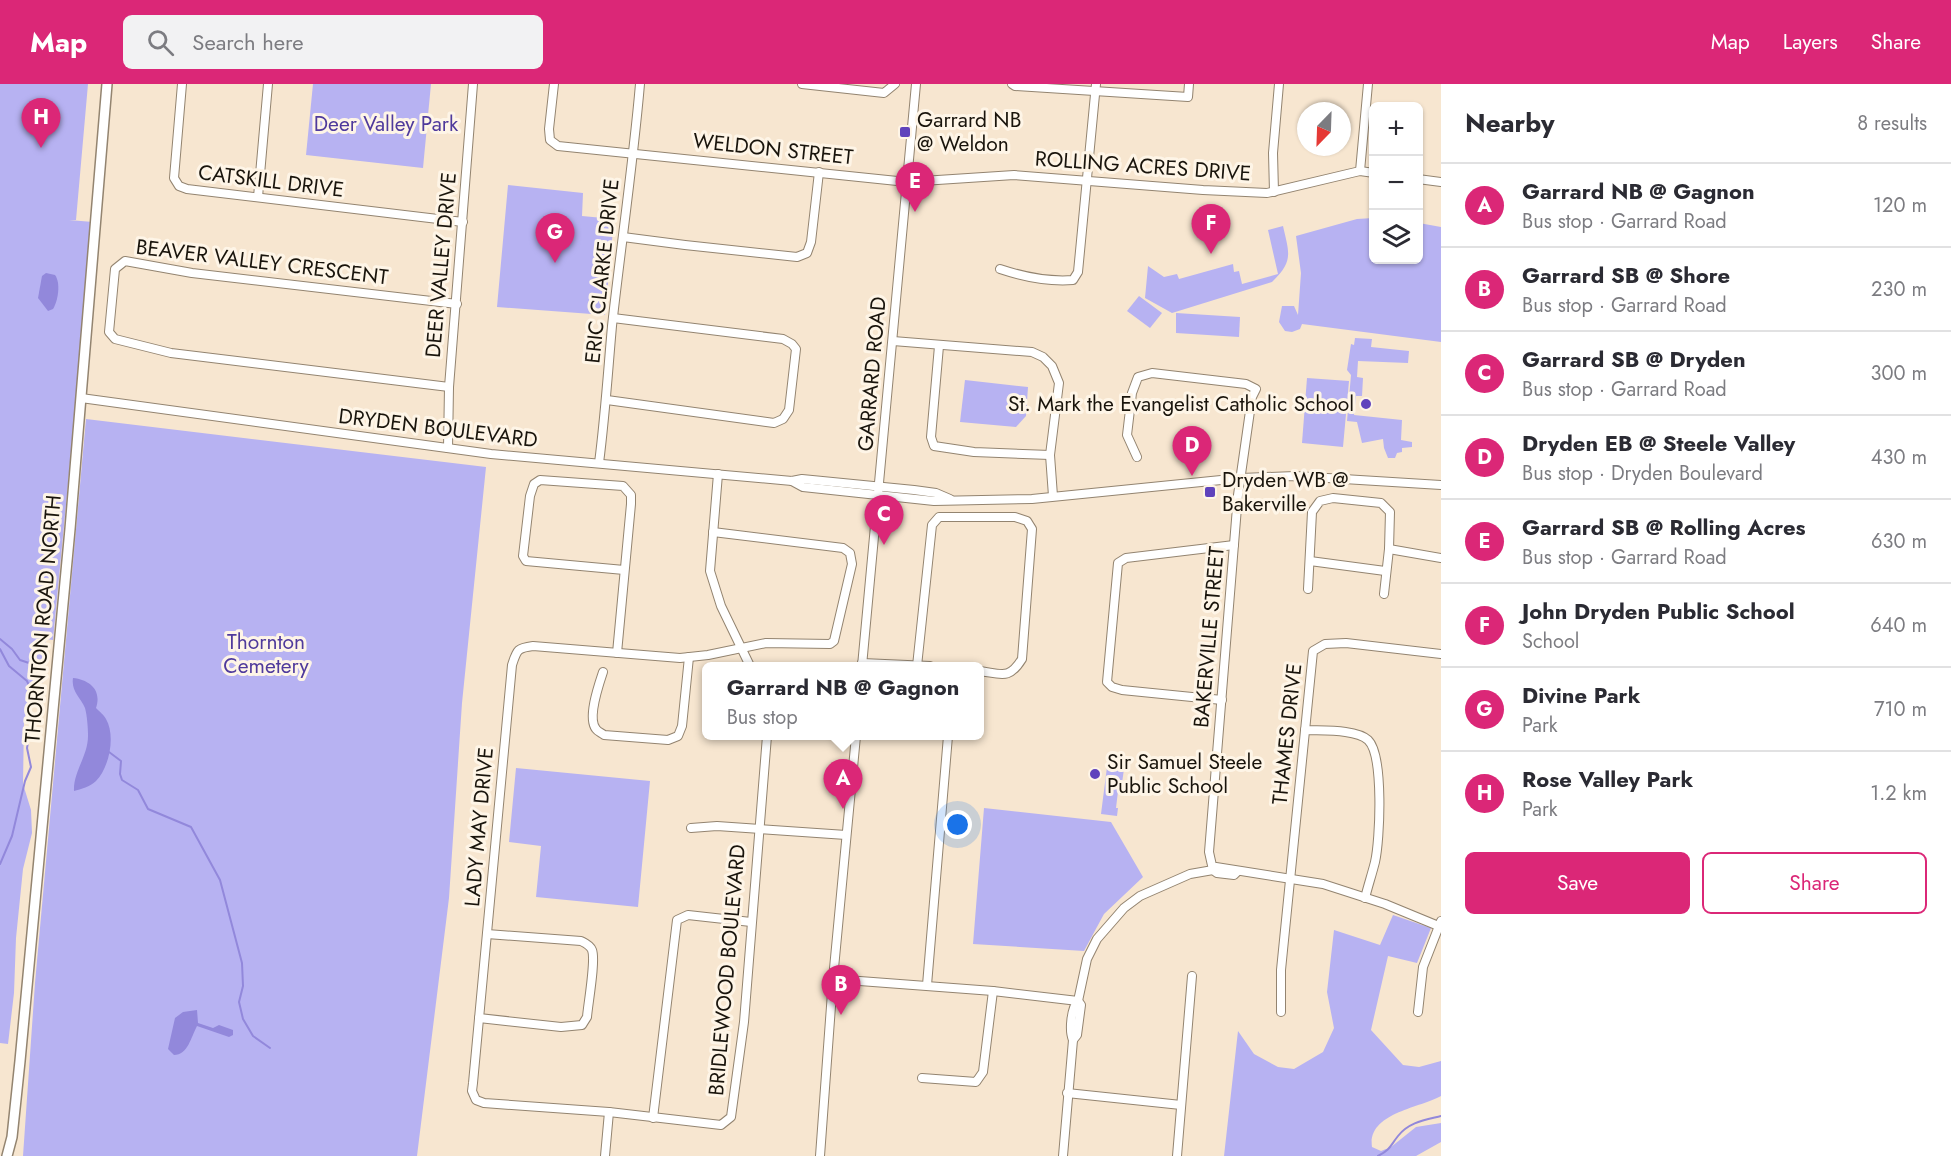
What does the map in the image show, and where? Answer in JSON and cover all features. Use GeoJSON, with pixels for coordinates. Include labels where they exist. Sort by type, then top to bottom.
{"type":"FeatureCollection","features":[{"type":"Feature","properties":{"kind":"main road","name":"THORNTON ROAD NORTH"},"geometry":{"type":"LineString","coordinates":[[7,1156],[12,1137],[17,1093],[81,398],[107,84]]}},
{"type":"Feature","properties":{"kind":"street","name":"CATSKILL DRIVE"},"geometry":{"type":"LineString","coordinates":[[182,84],[174,178],[179,186],[463,222]]}},
{"type":"Feature","properties":{"kind":"street"},"geometry":{"type":"LineString","coordinates":[[258,197],[268,84]]}},
{"type":"Feature","properties":{"kind":"street","name":"DEER VALLEY DRIVE"},"geometry":{"type":"LineString","coordinates":[[448,448],[449,387],[473,84]]}},
{"type":"Feature","properties":{"kind":"street","name":"WELDON STREET"},"geometry":{"type":"LineString","coordinates":[[554,84],[549,129],[550,140],[558,146],[908,182]]}},
{"type":"Feature","properties":{"kind":"street","name":"ERIC CLARKE DRIVE"},"geometry":{"type":"LineString","coordinates":[[599,463],[640,84]]}},
{"type":"Feature","properties":{"kind":"street"},"geometry":{"type":"LineString","coordinates":[[802,84],[884,93],[895,84]]}},
{"type":"Feature","properties":{"kind":"street","name":"GARRARD ROAD"},"geometry":{"type":"LineString","coordinates":[[862,662],[916,84]]}},
{"type":"Feature","properties":{"kind":"street"},"geometry":{"type":"LineString","coordinates":[[1012,84],[1015,86],[1096,87],[1188,97],[1189,84]]}},
{"type":"Feature","properties":{"kind":"street"},"geometry":{"type":"LineString","coordinates":[[1274,192],[1273,153],[1279,84]]}},
{"type":"Feature","properties":{"kind":"street"},"geometry":{"type":"LineString","coordinates":[[1360,171],[1368,84]]}},
{"type":"Feature","properties":{"kind":"street"},"geometry":{"type":"LineString","coordinates":[[1000,268],[1022,276],[1057,282],[1073,280],[1078,272],[1096,87]]}},
{"type":"Feature","properties":{"kind":"street","name":"ROLLING ACRES DRIVE"},"geometry":{"type":"LineString","coordinates":[[908,182],[1014,175],[1203,190],[1274,192],[1360,171],[1369,172]]}},
{"type":"Feature","properties":{"kind":"street"},"geometry":{"type":"LineString","coordinates":[[624,237],[685,246],[796,257],[807,253],[811,242],[819,172]]}},
{"type":"Feature","properties":{"kind":"street"},"geometry":{"type":"LineString","coordinates":[[1423,180],[1441,182]]}},
{"type":"Feature","properties":{"kind":"street","name":"BEAVER VALLEY CRESCENT"},"geometry":{"type":"LineString","coordinates":[[449,387],[171,354],[115,339],[109,332],[115,269],[125,261],[192,273],[457,304]]}},
{"type":"Feature","properties":{"kind":"street"},"geometry":{"type":"LineString","coordinates":[[607,400],[774,423],[783,419],[789,410],[796,349],[783,339],[613,318]]}},
{"type":"Feature","properties":{"kind":"street"},"geometry":{"type":"LineString","coordinates":[[893,341],[1032,352],[1043,357],[1052,366],[1059,383],[1050,455],[1053,496]]}},
{"type":"Feature","properties":{"kind":"street"},"geometry":{"type":"LineString","coordinates":[[939,346],[932,438],[934,446],[974,452],[1050,455]]}},
{"type":"Feature","properties":{"kind":"street","name":"BAKERVILLE STREET"},"geometry":{"type":"LineString","coordinates":[[1137,457],[1127,435],[1132,393],[1138,377],[1152,373],[1246,384],[1256,389],[1252,397],[1234,545],[1209,852],[1212,870]]}},
{"type":"Feature","properties":{"kind":"street","name":"DRYDEN BOULEVARD"},"geometry":{"type":"LineString","coordinates":[[81,398],[491,454],[792,481],[803,487],[936,494],[950,499],[1032,499],[1241,478],[1295,476],[1441,485]]}},
{"type":"Feature","properties":{"kind":"street"},"geometry":{"type":"LineString","coordinates":[[718,474],[710,571],[721,606],[748,662]]}},
{"type":"Feature","properties":{"kind":"street"},"geometry":{"type":"LineString","coordinates":[[617,653],[631,504],[628,491],[623,486],[570,481],[540,480],[534,483],[530,496],[523,556],[526,561],[624,570]]}},
{"type":"Feature","properties":{"kind":"street"},"geometry":{"type":"LineString","coordinates":[[1308,589],[1312,513],[1320,501],[1333,498],[1381,502],[1390,512],[1384,594]]}},
{"type":"Feature","properties":{"kind":"street"},"geometry":{"type":"LineString","coordinates":[[917,662],[932,525],[939,517],[1015,517],[1027,521],[1032,529],[1022,659],[1015,671],[1008,674],[984,671]]}},
{"type":"Feature","properties":{"kind":"street","name":"LADY MAY DRIVE"},"geometry":{"type":"LineString","coordinates":[[609,1112],[484,1102],[476,1100],[472,1091],[512,665],[516,651],[522,647],[534,646],[647,657],[689,657],[766,643],[830,644],[834,641],[847,588],[852,559],[850,553],[843,548],[713,532]]}},
{"type":"Feature","properties":{"kind":"street"},"geometry":{"type":"LineString","coordinates":[[1222,700],[1122,690],[1112,687],[1107,682],[1118,563],[1126,558],[1234,545]]}},
{"type":"Feature","properties":{"kind":"street"},"geometry":{"type":"LineString","coordinates":[[1389,549],[1441,558]]}},
{"type":"Feature","properties":{"kind":"street"},"geometry":{"type":"LineString","coordinates":[[1310,561],[1385,571]]}},
{"type":"Feature","properties":{"kind":"street","name":"THAMES DRIVE"},"geometry":{"type":"LineString","coordinates":[[1281,1012],[1281,970],[1313,651],[1325,644],[1347,643],[1441,654]]}},
{"type":"Feature","properties":{"kind":"street"},"geometry":{"type":"LineString","coordinates":[[603,672],[596,693],[593,722],[596,729],[604,735],[668,740],[678,736],[682,726],[689,657]]}},
{"type":"Feature","properties":{"kind":"street"},"geometry":{"type":"LineString","coordinates":[[1305,730],[1358,734],[1369,741],[1375,754],[1379,788],[1379,820],[1375,861],[1365,898]]}},
{"type":"Feature","properties":{"kind":"street","name":"BRIDLEWOOD BOULEVARD"},"geometry":{"type":"LineString","coordinates":[[609,1112],[721,1125],[731,1117],[744,1022],[767,740]]}},
{"type":"Feature","properties":{"kind":"street"},"geometry":{"type":"LineString","coordinates":[[820,1156],[833,979],[856,740]]}},
{"type":"Feature","properties":{"kind":"street"},"geometry":{"type":"LineString","coordinates":[[927,985],[948,740]]}},
{"type":"Feature","properties":{"kind":"street"},"geometry":{"type":"LineString","coordinates":[[691,828],[717,826],[846,835]]}},
{"type":"Feature","properties":{"kind":"street"},"geometry":{"type":"LineString","coordinates":[[1063,1156],[1073,1040],[1071,1035],[1075,1005],[1078,1001],[1087,959],[1097,939],[1124,908],[1140,896],[1190,874],[1212,870],[1217,873],[1234,874],[1237,872],[1323,884],[1440,925],[1423,967],[1418,1012]]}},
{"type":"Feature","properties":{"kind":"street"},"geometry":{"type":"LineString","coordinates":[[653,1118],[677,920],[688,915],[751,922]]}},
{"type":"Feature","properties":{"kind":"street"},"geometry":{"type":"LineString","coordinates":[[479,1017],[561,1027],[582,1025],[586,1017],[593,960],[589,945],[581,941],[487,934]]}},
{"type":"Feature","properties":{"kind":"street"},"geometry":{"type":"LineString","coordinates":[[1177,1156],[1192,976]]}},
{"type":"Feature","properties":{"kind":"street"},"geometry":{"type":"LineString","coordinates":[[833,979],[927,985],[1078,1001]]}},
{"type":"Feature","properties":{"kind":"street"},"geometry":{"type":"LineString","coordinates":[[922,1078],[976,1083],[983,1072],[993,991]]}},
{"type":"Feature","properties":{"kind":"street"},"geometry":{"type":"LineString","coordinates":[[1067,1093],[1181,1105]]}},
{"type":"Feature","properties":{"kind":"street"},"geometry":{"type":"LineString","coordinates":[[605,1156],[609,1112]]}},
{"type":"Feature","properties":{"kind":"green space"},"geometry":{"type":"Polygon","coordinates":[[[0,84],[88,84],[76,220],[69,220],[93,222],[53,640],[46,639],[42,670],[32,692],[24,721],[23,784],[31,810],[32,833],[23,869],[8,1044],[0,1043],[0,84]]]}},
{"type":"Feature","properties":{"kind":"green space","name":"Deer Valley Park"},"geometry":{"type":"Polygon","coordinates":[[[313,84],[431,84],[423,168],[306,155],[313,84]]]}},
{"type":"Feature","properties":{"kind":"green space"},"geometry":{"type":"Polygon","coordinates":[[[508,185],[583,193],[582,216],[614,219],[605,315],[497,307],[508,185]]]}},
{"type":"Feature","properties":{"kind":"green space"},"geometry":{"type":"Polygon","coordinates":[[[1369,218],[1369,264],[1423,264],[1423,224],[1441,227],[1441,342],[1302,324],[1300,329],[1292,332],[1285,331],[1279,322],[1282,306],[1294,306],[1298,315],[1301,273],[1296,236],[1357,219],[1369,218]]]}},
{"type":"Feature","properties":{"kind":"green space"},"geometry":{"type":"Polygon","coordinates":[[[1283,226],[1288,250],[1287,262],[1279,275],[1272,282],[1172,313],[1145,298],[1148,266],[1164,277],[1177,274],[1179,279],[1233,264],[1234,272],[1239,271],[1242,284],[1278,274],[1268,230],[1283,226]]]}},
{"type":"Feature","properties":{"kind":"green space"},"geometry":{"type":"Polygon","coordinates":[[[1139,296],[1162,313],[1150,328],[1127,311],[1139,296]]]}},
{"type":"Feature","properties":{"kind":"green space"},"geometry":{"type":"Polygon","coordinates":[[[1176,313],[1240,317],[1239,337],[1176,333],[1176,313]]]}},
{"type":"Feature","properties":{"kind":"green space"},"geometry":{"type":"Polygon","coordinates":[[[1355,338],[1372,339],[1371,347],[1409,351],[1408,363],[1358,361],[1357,377],[1363,378],[1362,396],[1356,396],[1354,415],[1402,420],[1401,440],[1412,442],[1412,447],[1402,448],[1402,452],[1397,453],[1395,458],[1388,458],[1383,439],[1362,443],[1357,422],[1347,421],[1351,375],[1347,370],[1351,344],[1354,345],[1355,338]]]}},
{"type":"Feature","properties":{"kind":"green space"},"geometry":{"type":"Polygon","coordinates":[[[1307,378],[1349,381],[1343,447],[1302,443],[1307,378]]]}},
{"type":"Feature","properties":{"kind":"green space"},"geometry":{"type":"Polygon","coordinates":[[[965,380],[1028,387],[1026,416],[1016,427],[960,422],[965,380]]]}},
{"type":"Feature","properties":{"kind":"green space","name":"Thornton Cemetery"},"geometry":{"type":"Polygon","coordinates":[[[86,419],[486,467],[462,703],[449,898],[417,1156],[23,1156],[35,983],[86,419]]]}},
{"type":"Feature","properties":{"kind":"green space"},"geometry":{"type":"Polygon","coordinates":[[[1107,767],[1124,769],[1122,783],[1119,783],[1117,816],[1101,814],[1107,767]]]}},
{"type":"Feature","properties":{"kind":"green space"},"geometry":{"type":"Polygon","coordinates":[[[516,768],[650,781],[638,907],[536,897],[541,846],[509,842],[516,768]]]}},
{"type":"Feature","properties":{"kind":"green space"},"geometry":{"type":"Polygon","coordinates":[[[984,808],[1111,822],[1143,877],[1104,914],[1084,951],[973,944],[984,808]]]}},
{"type":"Feature","properties":{"kind":"green space"},"geometry":{"type":"Polygon","coordinates":[[[1393,915],[1431,928],[1417,963],[1388,956],[1371,1030],[1403,1065],[1419,1067],[1441,1061],[1441,1096],[1386,1119],[1378,1126],[1373,1136],[1372,1147],[1381,1151],[1391,1147],[1416,1127],[1441,1123],[1441,1142],[1416,1156],[1224,1156],[1238,1031],[1254,1054],[1278,1067],[1294,1069],[1323,1052],[1334,1028],[1327,992],[1334,930],[1380,945],[1393,915]]]}},
{"type":"Feature","properties":{"kind":"shaded area"},"geometry":{"type":"Polygon","coordinates":[[[46,273],[55,275],[58,287],[55,306],[48,311],[38,298],[42,276],[46,273]]]}},
{"type":"Feature","properties":{"kind":"shaded area"},"geometry":{"type":"Polygon","coordinates":[[[73,678],[85,681],[96,691],[96,708],[109,726],[111,743],[108,760],[101,775],[91,785],[74,791],[88,736],[85,708],[75,690],[73,678]]]}},
{"type":"Feature","properties":{"kind":"shaded area"},"geometry":{"type":"Polygon","coordinates":[[[197,1010],[198,1023],[213,1028],[219,1025],[233,1030],[233,1035],[229,1037],[197,1026],[186,1049],[174,1055],[168,1049],[175,1018],[183,1012],[197,1010]]]}},
{"type":"Feature","properties":{"kind":"waterway"},"geometry":{"type":"LineString","coordinates":[[0,639],[20,660],[32,664],[42,682]]}},
{"type":"Feature","properties":{"kind":"waterway"},"geometry":{"type":"LineString","coordinates":[[0,649],[9,666],[27,681],[30,688],[30,730],[27,748],[31,767],[25,781],[12,836],[0,864]]}},
{"type":"Feature","properties":{"kind":"waterway"},"geometry":{"type":"LineString","coordinates":[[109,752],[121,761],[122,780],[138,790],[148,809],[191,827],[220,880],[242,963],[243,986],[239,1002],[243,1019],[253,1036],[270,1048]]}},
{"type":"Feature","properties":{"kind":"waterway"},"geometry":{"type":"LineString","coordinates":[[1378,1156],[1388,1149],[1402,1131],[1418,1122],[1441,1116]]}},
{"type":"Feature","properties":{"kind":"place","name":"Garrard NB @ Weldon"},"geometry":{"type":"Point","coordinates":[905,132]}},
{"type":"Feature","properties":{"kind":"place","name":"Rose Valley Park"},"geometry":{"type":"Point","coordinates":[41,148]}},
{"type":"Feature","properties":{"kind":"place","name":"Garrard SB @ Rolling Acres"},"geometry":{"type":"Point","coordinates":[915,212]}},
{"type":"Feature","properties":{"kind":"place","name":"John Dryden Public School"},"geometry":{"type":"Point","coordinates":[1211,254]}},
{"type":"Feature","properties":{"kind":"place","name":"Divine Park"},"geometry":{"type":"Point","coordinates":[555,263]}},
{"type":"Feature","properties":{"kind":"place","name":"St. Mark the Evangelist Catholic School"},"geometry":{"type":"Point","coordinates":[1366,404]}},
{"type":"Feature","properties":{"kind":"place","name":"Dryden EB @ Steele Valley"},"geometry":{"type":"Point","coordinates":[1192,476]}},
{"type":"Feature","properties":{"kind":"place","name":"Dryden WB @ Bakerville"},"geometry":{"type":"Point","coordinates":[1210,492]}},
{"type":"Feature","properties":{"kind":"place","name":"Garrard SB @ Dryden"},"geometry":{"type":"Point","coordinates":[884,545]}},
{"type":"Feature","properties":{"kind":"place","name":"Sir Samuel Steele Public School"},"geometry":{"type":"Point","coordinates":[1095,774]}},
{"type":"Feature","properties":{"kind":"place","name":"Garrard NB @ Gagnon"},"geometry":{"type":"Point","coordinates":[843,809]}},
{"type":"Feature","properties":{"kind":"place","name":"Garrard SB @ Shore"},"geometry":{"type":"Point","coordinates":[841,1015]}}]}
